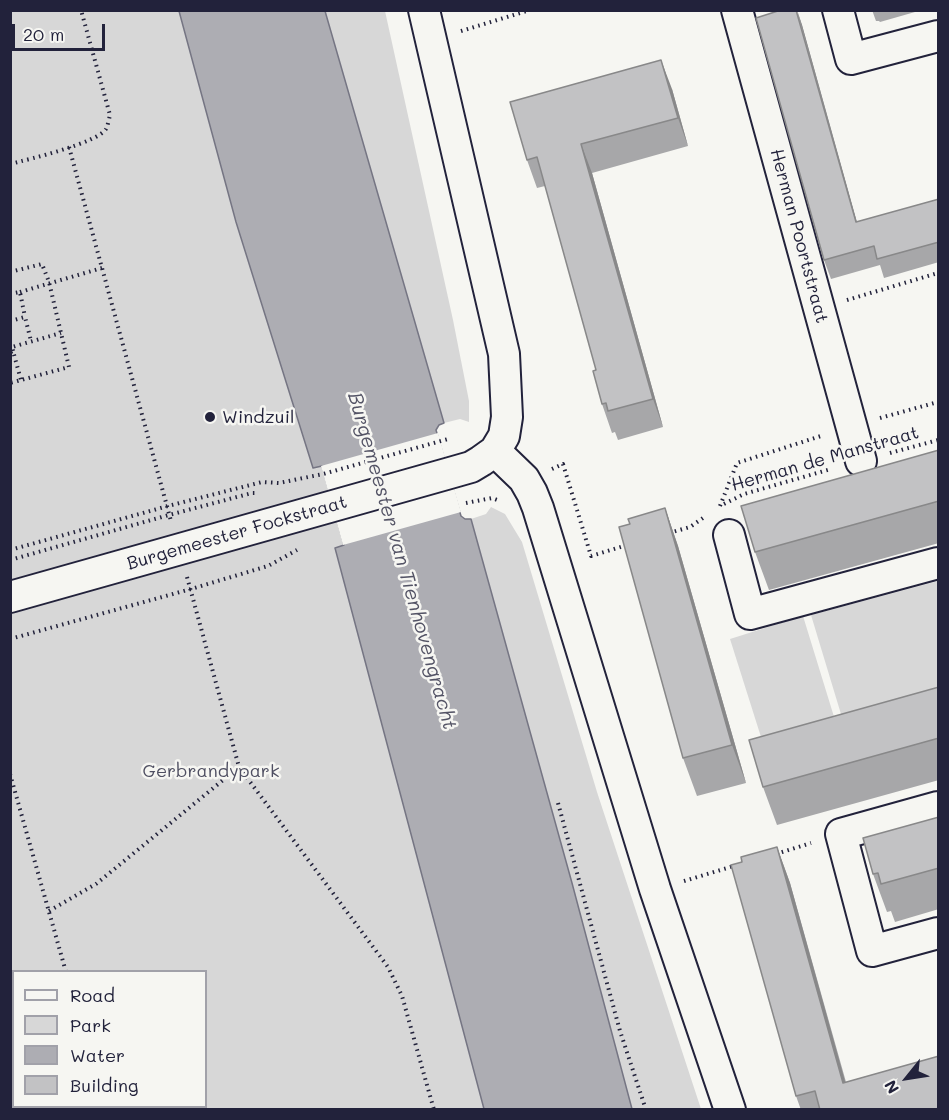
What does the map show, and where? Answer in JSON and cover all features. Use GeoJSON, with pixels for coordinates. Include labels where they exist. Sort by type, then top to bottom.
{"type":"FeatureCollection","features":[{"type":"Feature","properties":{"kind":"street"},"geometry":{"type":"LineString","coordinates":[[424,10],[504,354],[507,417],[504,436],[495,451],[524,479],[538,508],[655,889],[730,1110]]}},
{"type":"Feature","properties":{"kind":"street","name":"Herman Poortstraat"},"geometry":{"type":"LineString","coordinates":[[737,10],[861,461]]}},
{"type":"Feature","properties":{"kind":"street"},"geometry":{"type":"LineString","coordinates":[[838,10],[851,59],[939,36]]}},
{"type":"Feature","properties":{"kind":"street","name":"Burgemeester Fockstraat"},"geometry":{"type":"LineString","coordinates":[[10,597],[471,467],[495,451]]}},
{"type":"Feature","properties":{"kind":"street"},"geometry":{"type":"LineString","coordinates":[[729,535],[750,614],[939,563]]}},
{"type":"Feature","properties":{"kind":"street"},"geometry":{"type":"LineString","coordinates":[[939,807],[841,834],[872,951],[939,933]]}},
{"type":"Feature","properties":{"kind":"path"},"geometry":{"type":"LineString","coordinates":[[10,164],[69,147],[98,136],[107,128],[110,115],[81,10]]}},
{"type":"Feature","properties":{"kind":"path"},"geometry":{"type":"LineString","coordinates":[[431,40],[530,10]]}},
{"type":"Feature","properties":{"kind":"path"},"geometry":{"type":"LineString","coordinates":[[69,147],[238,767],[388,967],[402,996],[434,1110]]}},
{"type":"Feature","properties":{"kind":"path"},"geometry":{"type":"LineString","coordinates":[[10,272],[42,264],[49,282],[69,367],[10,382]]}},
{"type":"Feature","properties":{"kind":"path"},"geometry":{"type":"LineString","coordinates":[[10,294],[102,268]]}},
{"type":"Feature","properties":{"kind":"path"},"geometry":{"type":"LineString","coordinates":[[819,309],[939,273]]}},
{"type":"Feature","properties":{"kind":"path"},"geometry":{"type":"LineString","coordinates":[[20,292],[31,341]]}},
{"type":"Feature","properties":{"kind":"path"},"geometry":{"type":"LineString","coordinates":[[10,321],[25,316]]}},
{"type":"Feature","properties":{"kind":"path"},"geometry":{"type":"LineString","coordinates":[[21,380],[11,348],[61,333]]}},
{"type":"Feature","properties":{"kind":"path"},"geometry":{"type":"LineString","coordinates":[[851,426],[939,402]]}},
{"type":"Feature","properties":{"kind":"path","name":"Herman de Manstraat"},"geometry":{"type":"LineString","coordinates":[[851,426],[737,463],[720,506],[744,494],[939,440]]}},
{"type":"Feature","properties":{"kind":"path"},"geometry":{"type":"LineString","coordinates":[[10,550],[262,482],[279,483],[323,474],[440,440]]}},
{"type":"Feature","properties":{"kind":"path"},"geometry":{"type":"LineString","coordinates":[[668,533],[690,526]]}},
{"type":"Feature","properties":{"kind":"path"},"geometry":{"type":"LineString","coordinates":[[591,556],[635,543]]}},
{"type":"Feature","properties":{"kind":"path"},"geometry":{"type":"LineString","coordinates":[[10,639],[268,566],[302,548]]}},
{"type":"Feature","properties":{"kind":"path"},"geometry":{"type":"LineString","coordinates":[[49,911],[96,884],[238,767]]}},
{"type":"Feature","properties":{"kind":"path"},"geometry":{"type":"LineString","coordinates":[[10,774],[65,970]]}},
{"type":"Feature","properties":{"kind":"path"},"geometry":{"type":"LineString","coordinates":[[558,803],[620,1031],[646,1110]]}},
{"type":"Feature","properties":{"kind":"path"},"geometry":{"type":"LineString","coordinates":[[775,854],[841,834]]}},
{"type":"Feature","properties":{"kind":"path"},"geometry":{"type":"LineString","coordinates":[[655,889],[742,863]]}},
{"type":"Feature","properties":{"kind":"green space","name":"Gerbrandypark"},"geometry":{"type":"Polygon","coordinates":[[[10,11],[207,11],[516,1109],[11,1109],[10,11]]]}},
{"type":"Feature","properties":{"kind":"green space"},"geometry":{"type":"Polygon","coordinates":[[[325,11],[385,11],[453,320],[469,401],[469,422],[460,419],[444,423],[325,11]]]}},
{"type":"Feature","properties":{"kind":"green space"},"geometry":{"type":"Polygon","coordinates":[[[491,507],[505,514],[522,542],[597,792],[701,1109],[632,1109],[471,519],[486,514],[491,507]]]}},
{"type":"Feature","properties":{"kind":"green space"},"geometry":{"type":"Polygon","coordinates":[[[938,581],[938,708],[847,734],[811,615],[938,581]]]}},
{"type":"Feature","properties":{"kind":"green space"},"geometry":{"type":"Polygon","coordinates":[[[803,616],[839,733],[767,756],[730,639],[803,616]]]}},
{"type":"Feature","properties":{"kind":"water","name":"Burgemeester van Tienhovengracht"},"geometry":{"type":"Polygon","coordinates":[[[179,11],[325,11],[444,423],[436,430],[461,516],[471,519],[632,1109],[484,1109],[335,548],[344,545],[322,466],[313,468],[236,222],[179,11]]]}},
{"type":"Feature","properties":{"kind":"pier"},"geometry":{"type":"Polygon","coordinates":[[[438,433],[461,512],[343,545],[321,466],[438,433]]]}},
{"type":"Feature","properties":{"kind":"building"},"geometry":{"type":"Polygon","coordinates":[[[781,10],[796,10],[856,222],[939,199],[939,242],[877,259],[874,246],[824,260],[756,18],[781,10]]]}},
{"type":"Feature","properties":{"kind":"building"},"geometry":{"type":"Polygon","coordinates":[[[661,60],[678,118],[581,144],[653,399],[608,411],[606,403],[602,404],[593,371],[596,370],[537,157],[527,160],[510,102],[661,60]]]}},
{"type":"Feature","properties":{"kind":"building"},"geometry":{"type":"Polygon","coordinates":[[[939,450],[939,501],[755,552],[741,506],[939,450]]]}},
{"type":"Feature","properties":{"kind":"building"},"geometry":{"type":"Polygon","coordinates":[[[665,508],[732,745],[683,758],[619,527],[630,524],[628,519],[665,508]]]}},
{"type":"Feature","properties":{"kind":"building"},"geometry":{"type":"Polygon","coordinates":[[[939,687],[939,738],[763,787],[749,740],[939,687]]]}},
{"type":"Feature","properties":{"kind":"building"},"geometry":{"type":"Polygon","coordinates":[[[939,817],[939,868],[881,884],[878,873],[873,874],[863,838],[939,817]]]}},
{"type":"Feature","properties":{"kind":"building"},"geometry":{"type":"Polygon","coordinates":[[[777,847],[843,1083],[939,1056],[939,1108],[932,1110],[820,1110],[815,1091],[796,1096],[731,865],[742,862],[741,857],[777,847]]]}},
{"type":"Feature","properties":{"kind":"place","name":"Windzuil"},"geometry":{"type":"Point","coordinates":[210,417]}}]}
